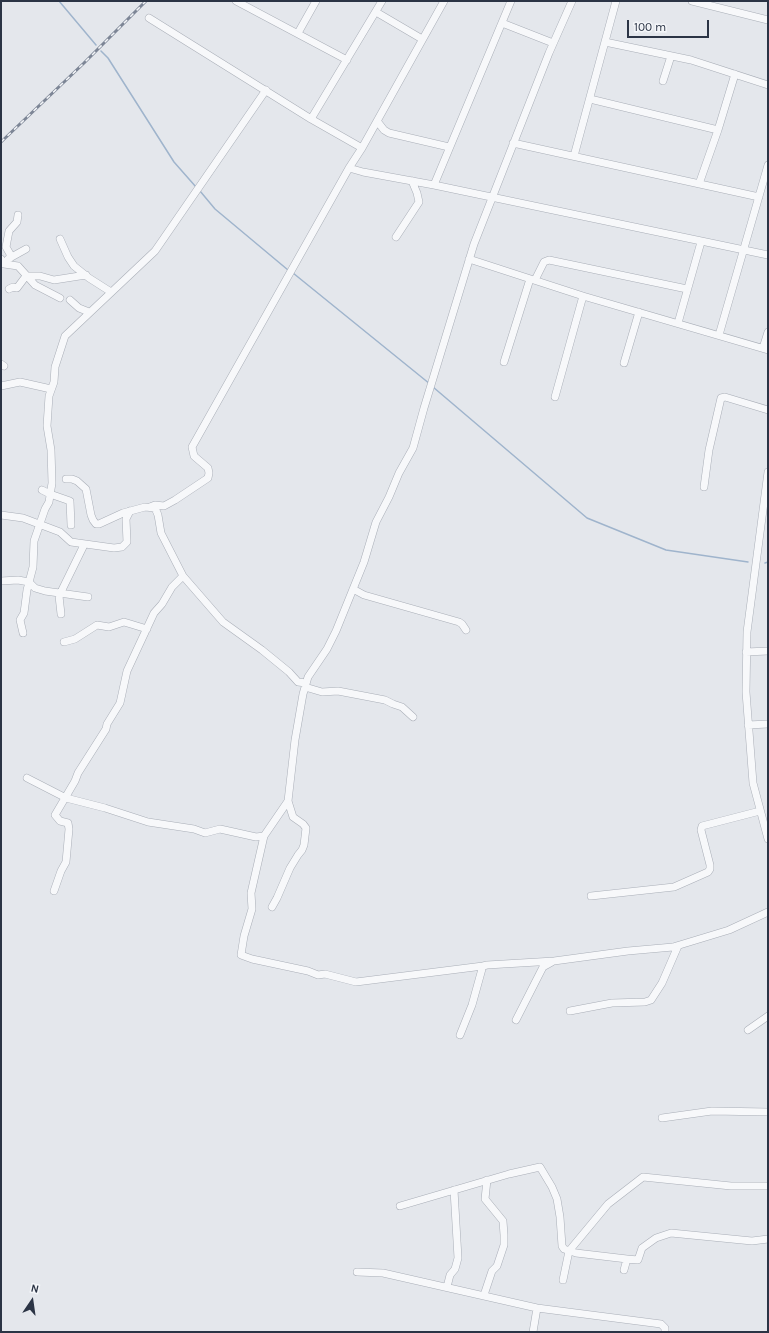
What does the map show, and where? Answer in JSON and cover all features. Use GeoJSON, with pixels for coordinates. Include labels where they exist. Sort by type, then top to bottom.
{"type":"FeatureCollection","features":[{"type":"Feature","properties":{"kind":"street"},"geometry":{"type":"LineString","coordinates":[[298,33],[316,1]]}},
{"type":"Feature","properties":{"kind":"street"},"geometry":{"type":"LineString","coordinates":[[311,119],[382,1]]}},
{"type":"Feature","properties":{"kind":"street"},"geometry":{"type":"LineString","coordinates":[[66,479],[77,481],[86,489],[91,515],[96,524],[99,524],[130,511],[155,505],[164,506],[208,478],[208,468],[194,456],[192,447],[444,1]]}},
{"type":"Feature","properties":{"kind":"street"},"geometry":{"type":"LineString","coordinates":[[434,185],[511,1]]}},
{"type":"Feature","properties":{"kind":"street"},"geometry":{"type":"LineString","coordinates":[[272,907],[290,868],[304,845],[306,828],[303,824],[292,817],[288,801],[291,767],[308,677],[334,636],[364,562],[376,522],[399,473],[413,448],[430,385],[469,259],[513,143],[553,43],[572,1]]}},
{"type":"Feature","properties":{"kind":"street"},"geometry":{"type":"LineString","coordinates":[[574,156],[616,1]]}},
{"type":"Feature","properties":{"kind":"street"},"geometry":{"type":"LineString","coordinates":[[692,1],[768,20]]}},
{"type":"Feature","properties":{"kind":"street"},"geometry":{"type":"LineString","coordinates":[[240,2],[347,60]]}},
{"type":"Feature","properties":{"kind":"street"},"geometry":{"type":"LineString","coordinates":[[376,12],[422,39]]}},
{"type":"Feature","properties":{"kind":"street"},"geometry":{"type":"LineString","coordinates":[[149,18],[311,119],[362,148]]}},
{"type":"Feature","properties":{"kind":"street"},"geometry":{"type":"LineString","coordinates":[[502,23],[553,43]]}},
{"type":"Feature","properties":{"kind":"street"},"geometry":{"type":"LineString","coordinates":[[605,42],[691,60],[768,85]]}},
{"type":"Feature","properties":{"kind":"street"},"geometry":{"type":"LineString","coordinates":[[663,81],[670,56]]}},
{"type":"Feature","properties":{"kind":"street"},"geometry":{"type":"LineString","coordinates":[[699,184],[718,130],[735,74]]}},
{"type":"Feature","properties":{"kind":"street"},"geometry":{"type":"LineString","coordinates":[[23,633],[20,620],[25,607],[33,566],[34,542],[45,509],[49,502],[52,482],[52,458],[47,426],[49,396],[54,382],[55,367],[64,336],[155,250],[266,90]]}},
{"type":"Feature","properties":{"kind":"street"},"geometry":{"type":"LineString","coordinates":[[590,99],[718,130]]}},
{"type":"Feature","properties":{"kind":"street"},"geometry":{"type":"LineString","coordinates":[[377,122],[389,133],[449,147]]}},
{"type":"Feature","properties":{"kind":"street"},"geometry":{"type":"LineString","coordinates":[[513,143],[759,197]]}},
{"type":"Feature","properties":{"kind":"street"},"geometry":{"type":"LineString","coordinates":[[349,168],[768,256]]}},
{"type":"Feature","properties":{"kind":"street"},"geometry":{"type":"LineString","coordinates":[[719,335],[768,168]]}},
{"type":"Feature","properties":{"kind":"street"},"geometry":{"type":"LineString","coordinates":[[396,237],[419,202],[412,181]]}},
{"type":"Feature","properties":{"kind":"street"},"geometry":{"type":"LineString","coordinates":[[10,258],[10,254],[6,247],[10,231],[17,222],[18,215]]}},
{"type":"Feature","properties":{"kind":"street"},"geometry":{"type":"LineString","coordinates":[[60,239],[74,266],[110,292]]}},
{"type":"Feature","properties":{"kind":"street"},"geometry":{"type":"LineString","coordinates":[[678,323],[701,242]]}},
{"type":"Feature","properties":{"kind":"street"},"geometry":{"type":"LineString","coordinates":[[2,263],[26,249]]}},
{"type":"Feature","properties":{"kind":"street"},"geometry":{"type":"LineString","coordinates":[[469,259],[583,296],[766,349],[768,332]]}},
{"type":"Feature","properties":{"kind":"street"},"geometry":{"type":"LineString","coordinates":[[504,362],[532,280],[544,262],[549,260],[687,289]]}},
{"type":"Feature","properties":{"kind":"street"},"geometry":{"type":"LineString","coordinates":[[2,263],[18,266],[26,276],[41,289],[60,298]]}},
{"type":"Feature","properties":{"kind":"street"},"geometry":{"type":"LineString","coordinates":[[26,276],[40,276],[54,280],[86,275]]}},
{"type":"Feature","properties":{"kind":"street"},"geometry":{"type":"LineString","coordinates":[[9,289],[13,287],[17,288],[26,276]]}},
{"type":"Feature","properties":{"kind":"street"},"geometry":{"type":"LineString","coordinates":[[555,397],[583,296]]}},
{"type":"Feature","properties":{"kind":"street"},"geometry":{"type":"LineString","coordinates":[[70,300],[79,308],[89,312]]}},
{"type":"Feature","properties":{"kind":"street"},"geometry":{"type":"LineString","coordinates":[[624,363],[639,312]]}},
{"type":"Feature","properties":{"kind":"street"},"geometry":{"type":"LineString","coordinates":[[1,386],[20,382],[51,389]]}},
{"type":"Feature","properties":{"kind":"street"},"geometry":{"type":"LineString","coordinates":[[704,486],[721,398],[768,410]]}},
{"type":"Feature","properties":{"kind":"street"},"geometry":{"type":"LineString","coordinates":[[768,472],[747,632],[746,652],[746,692],[751,768],[760,812],[768,840]]}},
{"type":"Feature","properties":{"kind":"street"},"geometry":{"type":"LineString","coordinates":[[42,490],[70,501],[71,525]]}},
{"type":"Feature","properties":{"kind":"street"},"geometry":{"type":"LineString","coordinates":[[150,507],[155,508],[158,515],[161,533],[183,576],[222,622],[262,650],[289,672],[298,682],[322,692],[338,691],[385,700],[402,707],[413,717]]}},
{"type":"Feature","properties":{"kind":"street"},"geometry":{"type":"LineString","coordinates":[[1,515],[23,518],[40,524],[60,532],[71,542],[114,548],[122,547],[127,542],[126,519],[130,511]]}},
{"type":"Feature","properties":{"kind":"street"},"geometry":{"type":"LineString","coordinates":[[61,614],[61,593],[84,545]]}},
{"type":"Feature","properties":{"kind":"street"},"geometry":{"type":"LineString","coordinates":[[54,891],[61,870],[66,862],[69,829],[68,823],[60,821],[55,816],[66,798],[78,773],[106,729],[107,724],[120,703],[127,671],[148,629],[154,613],[162,604],[172,587],[183,576]]}},
{"type":"Feature","properties":{"kind":"street"},"geometry":{"type":"LineString","coordinates":[[1,580],[18,580],[29,582],[34,588],[88,597]]}},
{"type":"Feature","properties":{"kind":"street"},"geometry":{"type":"LineString","coordinates":[[353,589],[364,595],[459,622],[466,630]]}},
{"type":"Feature","properties":{"kind":"street"},"geometry":{"type":"LineString","coordinates":[[64,642],[75,639],[97,625],[109,627],[124,622],[148,629]]}},
{"type":"Feature","properties":{"kind":"street"},"geometry":{"type":"LineString","coordinates":[[746,652],[768,651]]}},
{"type":"Feature","properties":{"kind":"street"},"geometry":{"type":"LineString","coordinates":[[748,725],[768,724]]}},
{"type":"Feature","properties":{"kind":"street"},"geometry":{"type":"LineString","coordinates":[[27,778],[66,798],[105,808],[148,822],[194,829],[204,833],[220,829],[256,837],[264,836]]}},
{"type":"Feature","properties":{"kind":"street"},"geometry":{"type":"LineString","coordinates":[[288,801],[264,836],[251,893],[252,909],[244,936],[241,955],[252,959],[308,971],[318,975],[325,974],[356,982],[487,965],[554,961],[678,946],[729,930],[768,912]]}},
{"type":"Feature","properties":{"kind":"street"},"geometry":{"type":"LineString","coordinates":[[591,896],[674,887],[708,872],[710,865],[701,830],[702,826],[760,812]]}},
{"type":"Feature","properties":{"kind":"street"},"geometry":{"type":"LineString","coordinates":[[570,1010],[612,1003],[645,1002],[651,1000],[662,983],[678,946]]}},
{"type":"Feature","properties":{"kind":"street"},"geometry":{"type":"LineString","coordinates":[[516,1020],[543,967],[554,961]]}},
{"type":"Feature","properties":{"kind":"street"},"geometry":{"type":"LineString","coordinates":[[460,1035],[472,1005],[483,966]]}},
{"type":"Feature","properties":{"kind":"street"},"geometry":{"type":"LineString","coordinates":[[748,1030],[768,1016]]}},
{"type":"Feature","properties":{"kind":"street"},"geometry":{"type":"LineString","coordinates":[[662,1118],[712,1111],[768,1112]]}},
{"type":"Feature","properties":{"kind":"street"},"geometry":{"type":"LineString","coordinates":[[400,1206],[487,1180],[540,1167],[552,1187],[557,1199],[562,1246],[564,1249],[569,1251],[627,1260],[638,1260],[642,1248],[656,1238],[671,1233],[752,1241],[768,1239]]}},
{"type":"Feature","properties":{"kind":"street"},"geometry":{"type":"LineString","coordinates":[[563,1280],[569,1251],[608,1204],[643,1177],[731,1186],[768,1186]]}},
{"type":"Feature","properties":{"kind":"street"},"geometry":{"type":"LineString","coordinates":[[484,1295],[492,1272],[497,1266],[504,1245],[503,1221],[486,1199],[487,1180]]}},
{"type":"Feature","properties":{"kind":"street"},"geometry":{"type":"LineString","coordinates":[[447,1287],[450,1275],[456,1269],[458,1258],[454,1190]]}},
{"type":"Feature","properties":{"kind":"street"},"geometry":{"type":"LineString","coordinates":[[624,1270],[627,1260]]}},
{"type":"Feature","properties":{"kind":"street"},"geometry":{"type":"LineString","coordinates":[[357,1272],[383,1273],[537,1308],[661,1324],[665,1328],[665,1332]]}},
{"type":"Feature","properties":{"kind":"street"},"geometry":{"type":"LineString","coordinates":[[533,1332],[537,1308]]}},
{"type":"Feature","properties":{"kind":"waterway"},"geometry":{"type":"LineString","coordinates":[[59,1],[96,45]]}},
{"type":"Feature","properties":{"kind":"waterway"},"geometry":{"type":"LineString","coordinates":[[101,51],[108,58],[174,162],[196,187]]}},
{"type":"Feature","properties":{"kind":"waterway"},"geometry":{"type":"LineString","coordinates":[[200,191],[215,209],[288,270]]}},
{"type":"Feature","properties":{"kind":"waterway"},"geometry":{"type":"LineString","coordinates":[[293,273],[430,384]]}},
{"type":"Feature","properties":{"kind":"waterway"},"geometry":{"type":"LineString","coordinates":[[433,387],[587,518],[666,550],[748,562]]}},
{"type":"Feature","properties":{"kind":"railway"},"geometry":{"type":"LineString","coordinates":[[1,142],[84,63],[146,1]]}}]}
